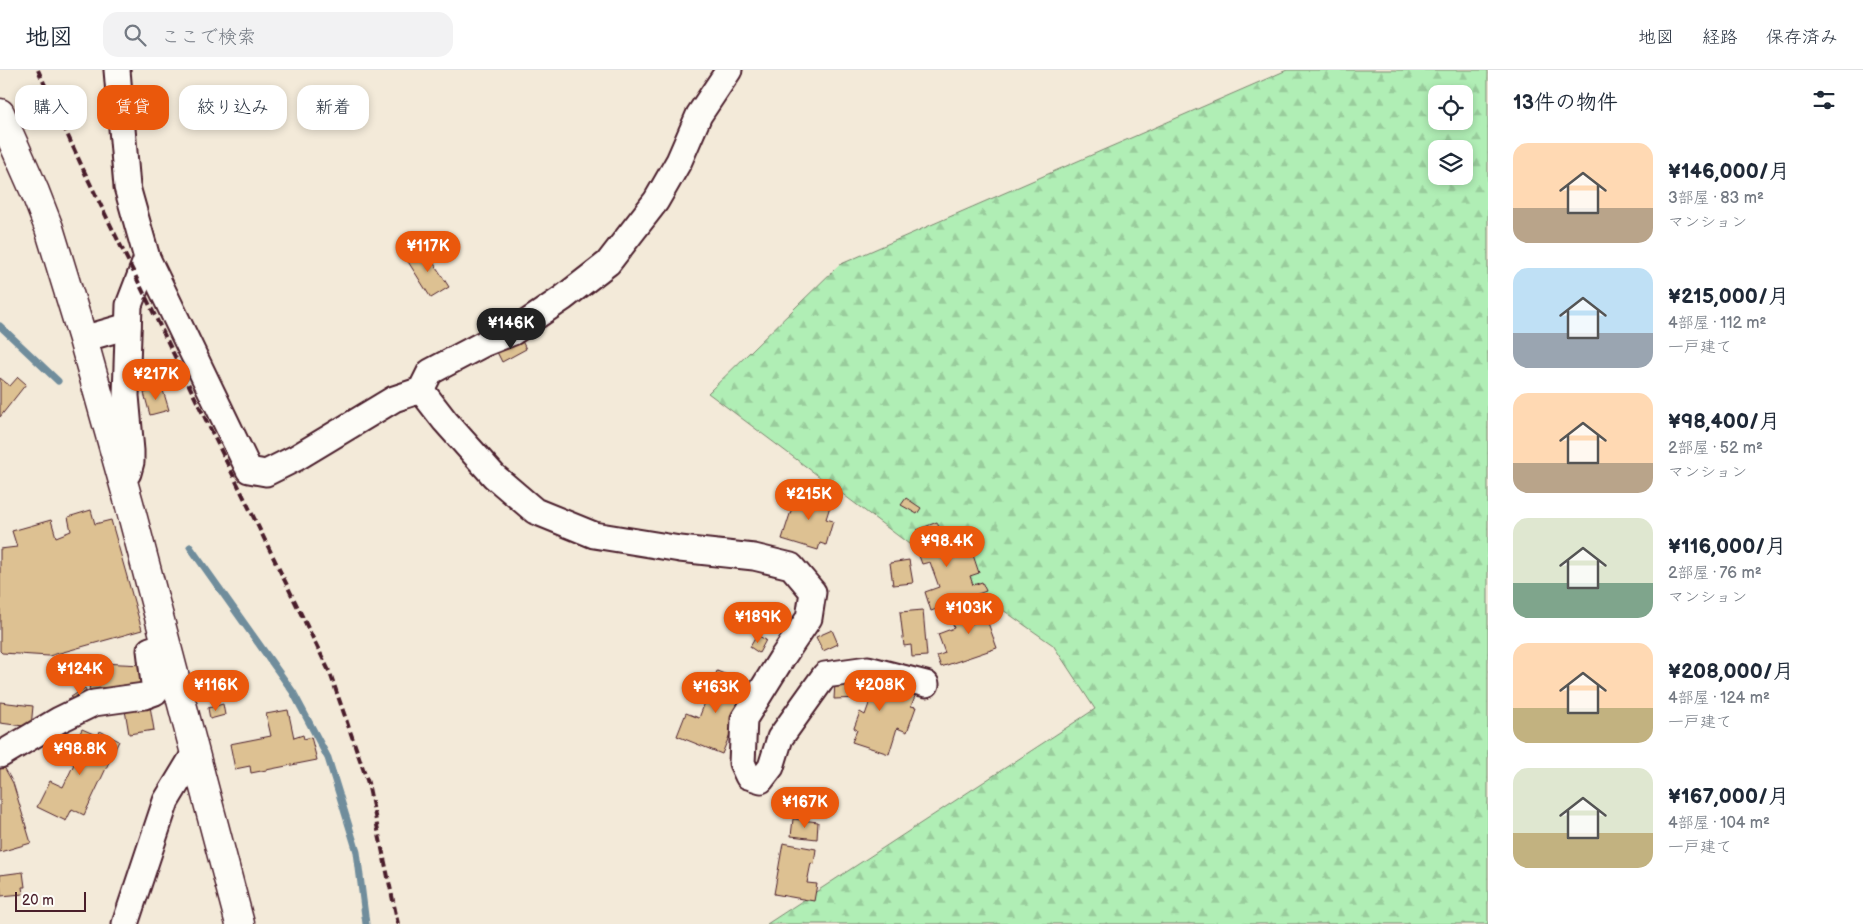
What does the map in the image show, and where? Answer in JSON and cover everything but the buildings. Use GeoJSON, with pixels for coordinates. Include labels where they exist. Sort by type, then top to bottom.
{"type":"FeatureCollection","features":[{"type":"Feature","properties":{"kind":"street"},"geometry":{"type":"LineString","coordinates":[[117,70],[127,187],[147,258],[249,470],[266,473],[296,458],[394,398],[421,390],[430,372],[485,343],[513,332],[608,263],[656,201],[679,161],[698,115],[729,70]]}},
{"type":"Feature","properties":{"kind":"street"},"geometry":{"type":"LineString","coordinates":[[0,113],[49,228],[84,340],[240,924]]}},
{"type":"Feature","properties":{"kind":"street"},"geometry":{"type":"LineString","coordinates":[[122,477],[128,473],[131,462],[126,396],[130,305],[147,258]]}},
{"type":"Feature","properties":{"kind":"street"},"geometry":{"type":"LineString","coordinates":[[84,340],[128,326]]}},
{"type":"Feature","properties":{"kind":"street"},"geometry":{"type":"LineString","coordinates":[[421,390],[445,421],[494,476],[535,511],[594,535],[680,549],[754,557],[790,566],[813,592],[809,618],[744,719],[742,763],[748,776],[762,780],[772,768],[780,738],[825,675],[868,669],[926,684]]}},
{"type":"Feature","properties":{"kind":"street"},"geometry":{"type":"LineString","coordinates":[[0,755],[59,720],[94,703],[144,696],[154,692],[150,650],[166,645]]}},
{"type":"Feature","properties":{"kind":"street"},"geometry":{"type":"LineString","coordinates":[[124,924],[166,801],[195,753]]}},
{"type":"Feature","properties":{"kind":"green space"},"geometry":{"type":"Polygon","coordinates":[[[1287,70],[1488,70],[1488,924],[767,924],[1095,709],[1053,645],[913,547],[708,393],[839,265],[1287,70]]]}},
{"type":"Feature","properties":{"kind":"waterway"},"geometry":{"type":"LineString","coordinates":[[0,326],[58,381]]}},
{"type":"Feature","properties":{"kind":"waterway"},"geometry":{"type":"LineString","coordinates":[[190,547],[293,692],[328,758],[357,852],[366,924]]}},
{"type":"Feature","properties":{"kind":"railway"},"geometry":{"type":"LineString","coordinates":[[38,70],[84,171],[330,673],[368,783],[398,924]]}}]}
